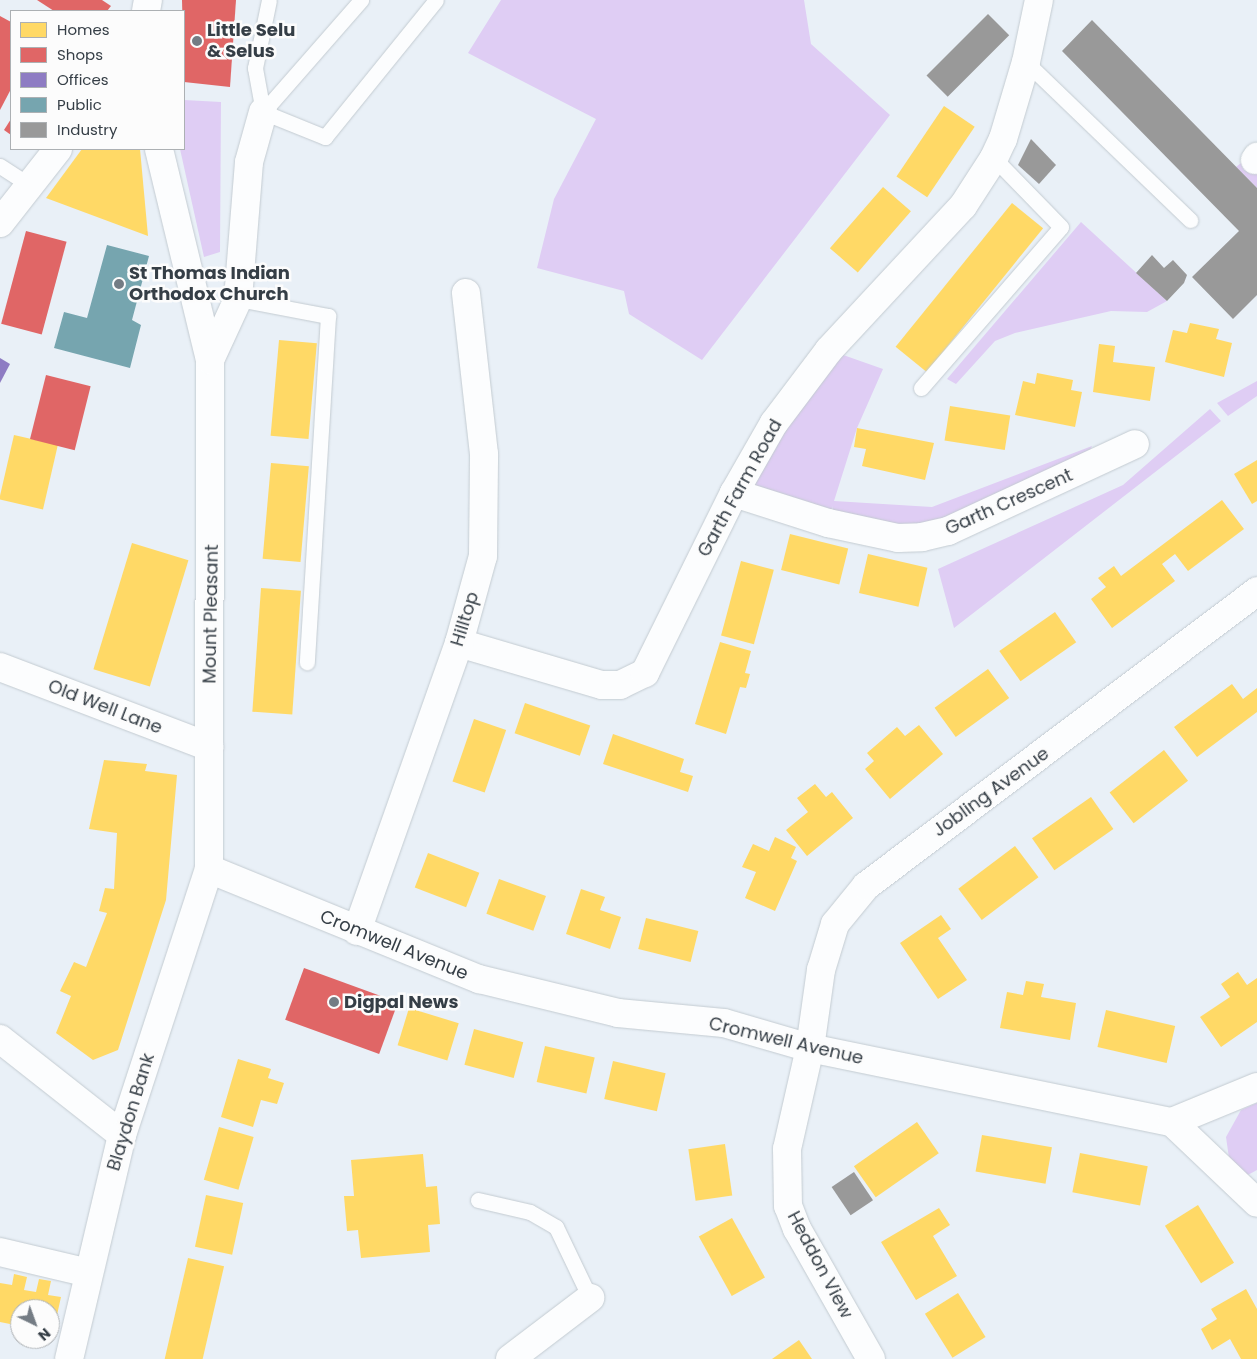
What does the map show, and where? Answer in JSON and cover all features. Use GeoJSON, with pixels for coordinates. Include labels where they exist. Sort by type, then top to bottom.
{"type":"FeatureCollection","features":[{"type":"Feature","properties":{"kind":"street","name":"Garth Farm Road"},"geometry":{"type":"LineString","coordinates":[[459,643],[602,685],[620,685],[646,673],[734,493],[774,423],[829,350],[963,206],[994,158],[1003,139],[1026,62],[1040,0]]}},
{"type":"Feature","properties":{"kind":"street"},"geometry":{"type":"LineString","coordinates":[[210,360],[238,299],[248,162],[263,112]]}},
{"type":"Feature","properties":{"kind":"street"},"geometry":{"type":"LineString","coordinates":[[0,223],[57,150]]}},
{"type":"Feature","properties":{"kind":"street"},"geometry":{"type":"LineString","coordinates":[[159,150],[210,360]]}},
{"type":"Feature","properties":{"kind":"street","name":"Hilltop"},"geometry":{"type":"LineString","coordinates":[[357,931],[459,643],[483,556],[486,513],[484,454],[466,293]]}},
{"type":"Feature","properties":{"kind":"street","name":"Mount Pleasant"},"geometry":{"type":"LineString","coordinates":[[209,869],[210,360]]}},
{"type":"Feature","properties":{"kind":"street","name":"Garth Crescent"},"geometry":{"type":"LineString","coordinates":[[734,493],[828,523],[898,538],[922,537],[948,531],[1135,444]]}},
{"type":"Feature","properties":{"kind":"street","name":"Jobling Avenue"},"geometry":{"type":"LineString","coordinates":[[810,1048],[820,970],[836,924],[866,886],[1257,591]]}},
{"type":"Feature","properties":{"kind":"street","name":"Old Well Lane"},"geometry":{"type":"LineString","coordinates":[[0,667],[209,747]]}},
{"type":"Feature","properties":{"kind":"street","name":"Cromwell Avenue"},"geometry":{"type":"LineString","coordinates":[[209,869],[478,979],[618,1013],[724,1023],[810,1048],[1172,1122]]}},
{"type":"Feature","properties":{"kind":"street","name":"Blaydon Bank"},"geometry":{"type":"LineString","coordinates":[[69,1359],[122,1135],[209,869]]}},
{"type":"Feature","properties":{"kind":"street"},"geometry":{"type":"LineString","coordinates":[[0,1039],[122,1135]]}},
{"type":"Feature","properties":{"kind":"street","name":"Heddon View"},"geometry":{"type":"LineString","coordinates":[[810,1048],[787,1149],[788,1206],[797,1229],[871,1359]]}},
{"type":"Feature","properties":{"kind":"street"},"geometry":{"type":"LineString","coordinates":[[1257,1087],[1172,1122],[1257,1203]]}},
{"type":"Feature","properties":{"kind":"street"},"geometry":{"type":"LineString","coordinates":[[0,1252],[89,1273]]}},
{"type":"Feature","properties":{"kind":"street"},"geometry":{"type":"LineString","coordinates":[[510,1359],[590,1298]]}},
{"type":"Feature","properties":{"kind":"lane"},"geometry":{"type":"LineString","coordinates":[[263,112],[255,68],[269,0]]}},
{"type":"Feature","properties":{"kind":"lane"},"geometry":{"type":"LineString","coordinates":[[263,112],[361,0]]}},
{"type":"Feature","properties":{"kind":"lane"},"geometry":{"type":"LineString","coordinates":[[263,112],[325,137],[436,0]]}},
{"type":"Feature","properties":{"kind":"lane"},"geometry":{"type":"LineString","coordinates":[[1026,62],[1190,220]]}},
{"type":"Feature","properties":{"kind":"lane"},"geometry":{"type":"LineString","coordinates":[[921,388],[1061,227],[994,158]]}},
{"type":"Feature","properties":{"kind":"lane"},"geometry":{"type":"LineString","coordinates":[[0,166],[29,185]]}},
{"type":"Feature","properties":{"kind":"lane"},"geometry":{"type":"LineString","coordinates":[[238,299],[328,316],[307,662]]}},
{"type":"Feature","properties":{"kind":"lane"},"geometry":{"type":"LineString","coordinates":[[478,1200],[530,1212],[556,1227],[590,1298]]}},
{"type":"Feature","properties":{"kind":"shaded area"},"geometry":{"type":"Polygon","coordinates":[[[501,0],[804,0],[811,44],[890,115],[702,360],[629,314],[624,291],[537,268],[554,199],[596,119],[468,53],[501,0]]]}},
{"type":"Feature","properties":{"kind":"shaded area"},"geometry":{"type":"Polygon","coordinates":[[[185,100],[221,102],[220,252],[204,257],[180,150],[185,150],[185,100]]]}},
{"type":"Feature","properties":{"kind":"shaded area"},"geometry":{"type":"Polygon","coordinates":[[[1257,150],[1257,188],[1236,167],[1257,150]]]}},
{"type":"Feature","properties":{"kind":"shaded area"},"geometry":{"type":"Polygon","coordinates":[[[1081,222],[1167,301],[1147,312],[1111,311],[1015,333],[995,341],[956,384],[947,379],[1081,222]]]}},
{"type":"Feature","properties":{"kind":"shaded area"},"geometry":{"type":"Polygon","coordinates":[[[829,350],[883,369],[857,428],[834,501],[932,507],[1092,446],[1088,456],[927,527],[832,516],[833,506],[828,523],[734,493],[829,350]]]}},
{"type":"Feature","properties":{"kind":"shaded area"},"geometry":{"type":"Polygon","coordinates":[[[1257,381],[1257,396],[1228,416],[1217,403],[1257,381]]]}},
{"type":"Feature","properties":{"kind":"shaded area"},"geometry":{"type":"Polygon","coordinates":[[[1210,409],[1221,421],[954,628],[938,569],[1123,485],[1210,409]]]}},
{"type":"Feature","properties":{"kind":"shaded area"},"geometry":{"type":"Polygon","coordinates":[[[1257,1103],[1257,1170],[1244,1177],[1229,1158],[1226,1137],[1241,1110],[1257,1103]]]}},
{"type":"Feature","properties":{"kind":"building: Homes"},"geometry":{"type":"Polygon","coordinates":[[[944,106],[975,127],[927,197],[896,176],[944,106]]]}},
{"type":"Feature","properties":{"kind":"building: Homes"},"geometry":{"type":"Polygon","coordinates":[[[81,150],[140,150],[148,236],[46,198],[81,150]]]}},
{"type":"Feature","properties":{"kind":"building: Homes"},"geometry":{"type":"Polygon","coordinates":[[[883,187],[911,211],[858,272],[830,248],[883,187]]]}},
{"type":"Feature","properties":{"kind":"building: Homes"},"geometry":{"type":"Polygon","coordinates":[[[1012,203],[1043,228],[927,372],[896,347],[1012,203]]]}},
{"type":"Feature","properties":{"kind":"building: Homes"},"geometry":{"type":"Polygon","coordinates":[[[1190,323],[1219,329],[1216,339],[1232,343],[1224,377],[1165,362],[1173,330],[1187,333],[1190,323]]]}},
{"type":"Feature","properties":{"kind":"building: Homes"},"geometry":{"type":"Polygon","coordinates":[[[279,340],[317,343],[308,439],[271,436],[279,340]]]}},
{"type":"Feature","properties":{"kind":"building: Homes"},"geometry":{"type":"Polygon","coordinates":[[[1099,344],[1115,346],[1113,362],[1155,367],[1150,401],[1093,392],[1099,344]]]}},
{"type":"Feature","properties":{"kind":"building: Homes"},"geometry":{"type":"Polygon","coordinates":[[[1037,373],[1073,380],[1071,390],[1082,392],[1075,427],[1015,415],[1023,381],[1035,384],[1037,373]]]}},
{"type":"Feature","properties":{"kind":"building: Homes"},"geometry":{"type":"Polygon","coordinates":[[[950,406],[1010,416],[1005,450],[945,441],[950,406]]]}},
{"type":"Feature","properties":{"kind":"building: Homes"},"geometry":{"type":"Polygon","coordinates":[[[857,428],[934,443],[925,480],[862,466],[866,449],[854,447],[857,428]]]}},
{"type":"Feature","properties":{"kind":"building: Homes"},"geometry":{"type":"Polygon","coordinates":[[[14,435],[58,445],[43,509],[0,500],[14,435]]]}},
{"type":"Feature","properties":{"kind":"building: Homes"},"geometry":{"type":"Polygon","coordinates":[[[1257,460],[1257,501],[1252,504],[1234,474],[1257,460]]]}},
{"type":"Feature","properties":{"kind":"building: Homes"},"geometry":{"type":"Polygon","coordinates":[[[271,463],[309,466],[300,562],[263,559],[271,463]]]}},
{"type":"Feature","properties":{"kind":"building: Homes"},"geometry":{"type":"Polygon","coordinates":[[[1222,500],[1244,529],[1188,571],[1175,554],[1162,564],[1175,581],[1112,628],[1091,599],[1106,587],[1098,578],[1114,566],[1121,576],[1222,500]]]}},
{"type":"Feature","properties":{"kind":"building: Homes"},"geometry":{"type":"Polygon","coordinates":[[[790,534],[848,549],[839,584],[781,570],[790,534]]]}},
{"type":"Feature","properties":{"kind":"building: Homes"},"geometry":{"type":"Polygon","coordinates":[[[132,543],[188,560],[150,686],[93,669],[132,543]]]}},
{"type":"Feature","properties":{"kind":"building: Homes"},"geometry":{"type":"Polygon","coordinates":[[[868,554],[927,568],[918,607],[859,593],[868,554]]]}},
{"type":"Feature","properties":{"kind":"building: Homes"},"geometry":{"type":"Polygon","coordinates":[[[741,561],[774,570],[754,644],[721,635],[741,561]]]}},
{"type":"Feature","properties":{"kind":"building: Homes"},"geometry":{"type":"Polygon","coordinates":[[[261,588],[301,591],[292,714],[252,712],[261,588]]]}},
{"type":"Feature","properties":{"kind":"building: Homes"},"geometry":{"type":"Polygon","coordinates":[[[1055,612],[1076,642],[1021,681],[999,651],[1055,612]]]}},
{"type":"Feature","properties":{"kind":"building: Homes"},"geometry":{"type":"Polygon","coordinates":[[[720,642],[751,651],[745,673],[750,674],[746,688],[740,687],[726,734],[695,724],[720,642]]]}},
{"type":"Feature","properties":{"kind":"building: Homes"},"geometry":{"type":"Polygon","coordinates":[[[988,669],[1009,698],[956,737],[935,708],[988,669]]]}},
{"type":"Feature","properties":{"kind":"building: Homes"},"geometry":{"type":"Polygon","coordinates":[[[1232,684],[1243,699],[1257,688],[1257,712],[1197,757],[1174,727],[1232,684]]]}},
{"type":"Feature","properties":{"kind":"building: Homes"},"geometry":{"type":"Polygon","coordinates":[[[525,703],[590,725],[580,756],[515,733],[525,703]]]}},
{"type":"Feature","properties":{"kind":"building: Homes"},"geometry":{"type":"Polygon","coordinates":[[[474,719],[506,730],[485,792],[453,781],[474,719]]]}},
{"type":"Feature","properties":{"kind":"building: Homes"},"geometry":{"type":"Polygon","coordinates":[[[919,725],[943,754],[890,799],[865,769],[874,761],[867,753],[897,727],[905,736],[919,725]]]}},
{"type":"Feature","properties":{"kind":"building: Homes"},"geometry":{"type":"Polygon","coordinates":[[[613,734],[684,759],[680,772],[693,776],[688,792],[603,764],[613,734]]]}},
{"type":"Feature","properties":{"kind":"building: Homes"},"geometry":{"type":"Polygon","coordinates":[[[1164,750],[1188,781],[1134,823],[1110,792],[1164,750]]]}},
{"type":"Feature","properties":{"kind":"building: Homes"},"geometry":{"type":"Polygon","coordinates":[[[104,760],[147,764],[145,771],[177,775],[166,900],[118,1050],[93,1060],[56,1033],[71,996],[60,991],[74,962],[86,967],[107,913],[99,911],[105,888],[114,889],[117,833],[89,829],[104,760]]]}},
{"type":"Feature","properties":{"kind":"building: Homes"},"geometry":{"type":"Polygon","coordinates":[[[815,784],[826,797],[832,792],[853,818],[807,856],[786,830],[808,812],[797,798],[815,784]]]}},
{"type":"Feature","properties":{"kind":"building: Homes"},"geometry":{"type":"Polygon","coordinates":[[[1091,797],[1113,829],[1054,870],[1032,838],[1091,797]]]}},
{"type":"Feature","properties":{"kind":"building: Homes"},"geometry":{"type":"Polygon","coordinates":[[[775,837],[796,847],[791,858],[797,861],[775,911],[745,898],[756,872],[742,867],[753,844],[769,851],[775,837]]]}},
{"type":"Feature","properties":{"kind":"building: Homes"},"geometry":{"type":"Polygon","coordinates":[[[1015,846],[1038,877],[982,920],[958,889],[1015,846]]]}},
{"type":"Feature","properties":{"kind":"building: Homes"},"geometry":{"type":"Polygon","coordinates":[[[428,853],[479,873],[466,907],[415,888],[428,853]]]}},
{"type":"Feature","properties":{"kind":"building: Homes"},"geometry":{"type":"Polygon","coordinates":[[[499,879],[546,896],[533,931],[486,914],[499,879]]]}},
{"type":"Feature","properties":{"kind":"building: Homes"},"geometry":{"type":"Polygon","coordinates":[[[581,889],[605,897],[600,910],[621,917],[610,949],[566,934],[581,889]]]}},
{"type":"Feature","properties":{"kind":"building: Homes"},"geometry":{"type":"Polygon","coordinates":[[[941,915],[951,929],[938,938],[967,980],[938,999],[900,943],[941,915]]]}},
{"type":"Feature","properties":{"kind":"building: Homes"},"geometry":{"type":"Polygon","coordinates":[[[646,918],[698,931],[691,962],[638,949],[646,918]]]}},
{"type":"Feature","properties":{"kind":"building: Homes"},"geometry":{"type":"Polygon","coordinates":[[[1238,972],[1247,985],[1257,978],[1257,1022],[1221,1047],[1200,1017],[1230,997],[1221,984],[1238,972]]]}},
{"type":"Feature","properties":{"kind":"building: Homes"},"geometry":{"type":"Polygon","coordinates":[[[1026,981],[1044,984],[1041,997],[1076,1003],[1070,1040],[1000,1028],[1007,992],[1023,995],[1026,981]]]}},
{"type":"Feature","properties":{"kind":"building: Homes"},"geometry":{"type":"Polygon","coordinates":[[[409,1008],[459,1023],[447,1060],[398,1045],[409,1008]]]}},
{"type":"Feature","properties":{"kind":"building: Homes"},"geometry":{"type":"Polygon","coordinates":[[[1106,1010],[1175,1026],[1167,1063],[1097,1047],[1106,1010]]]}},
{"type":"Feature","properties":{"kind":"building: Homes"},"geometry":{"type":"Polygon","coordinates":[[[474,1029],[523,1042],[514,1078],[464,1065],[474,1029]]]}},
{"type":"Feature","properties":{"kind":"building: Homes"},"geometry":{"type":"Polygon","coordinates":[[[545,1046],[595,1057],[586,1094],[537,1082],[545,1046]]]}},
{"type":"Feature","properties":{"kind":"building: Homes"},"geometry":{"type":"Polygon","coordinates":[[[238,1059],[271,1069],[268,1078],[284,1083],[277,1104],[261,1100],[253,1127],[221,1117],[238,1059]]]}},
{"type":"Feature","properties":{"kind":"building: Homes"},"geometry":{"type":"Polygon","coordinates":[[[613,1061],[666,1073],[657,1111],[604,1099],[613,1061]]]}},
{"type":"Feature","properties":{"kind":"building: Homes"},"geometry":{"type":"Polygon","coordinates":[[[917,1122],[939,1153],[876,1197],[854,1166],[917,1122]]]}},
{"type":"Feature","properties":{"kind":"building: Homes"},"geometry":{"type":"Polygon","coordinates":[[[219,1127],[254,1137],[238,1190],[204,1180],[219,1127]]]}},
{"type":"Feature","properties":{"kind":"building: Homes"},"geometry":{"type":"Polygon","coordinates":[[[982,1135],[1052,1147],[1045,1184],[976,1171],[982,1135]]]}},
{"type":"Feature","properties":{"kind":"building: Homes"},"geometry":{"type":"Polygon","coordinates":[[[725,1144],[732,1195],[696,1201],[688,1149],[725,1144]]]}},
{"type":"Feature","properties":{"kind":"building: Homes"},"geometry":{"type":"Polygon","coordinates":[[[1080,1153],[1148,1166],[1140,1205],[1072,1192],[1080,1153]]]}},
{"type":"Feature","properties":{"kind":"building: Homes"},"geometry":{"type":"Polygon","coordinates":[[[423,1154],[426,1187],[437,1186],[440,1224],[428,1225],[430,1252],[361,1258],[358,1230],[347,1231],[344,1196],[354,1196],[351,1160],[423,1154]]]}},
{"type":"Feature","properties":{"kind":"building: Homes"},"geometry":{"type":"Polygon","coordinates":[[[206,1195],[243,1203],[232,1255],[195,1247],[206,1195]]]}},
{"type":"Feature","properties":{"kind":"building: Homes"},"geometry":{"type":"Polygon","coordinates":[[[1198,1205],[1234,1263],[1201,1283],[1165,1226],[1198,1205]]]}},
{"type":"Feature","properties":{"kind":"building: Homes"},"geometry":{"type":"Polygon","coordinates":[[[939,1208],[950,1225],[933,1236],[957,1276],[916,1300],[881,1242],[939,1208]]]}},
{"type":"Feature","properties":{"kind":"building: Homes"},"geometry":{"type":"Polygon","coordinates":[[[732,1218],[765,1277],[732,1296],[699,1236],[732,1218]]]}},
{"type":"Feature","properties":{"kind":"building: Homes"},"geometry":{"type":"Polygon","coordinates":[[[188,1258],[224,1266],[203,1359],[165,1359],[188,1258]]]}},
{"type":"Feature","properties":{"kind":"building: Homes"},"geometry":{"type":"Polygon","coordinates":[[[14,1274],[27,1277],[24,1290],[36,1292],[39,1279],[51,1281],[48,1295],[61,1297],[60,1302],[60,1299],[10,1299],[10,1324],[0,1322],[0,1283],[12,1285],[14,1274]]]}},
{"type":"Feature","properties":{"kind":"building: Homes"},"geometry":{"type":"Polygon","coordinates":[[[1246,1289],[1257,1309],[1257,1359],[1241,1359],[1230,1339],[1212,1350],[1201,1329],[1217,1319],[1211,1309],[1246,1289]]]}},
{"type":"Feature","properties":{"kind":"building: Homes"},"geometry":{"type":"Polygon","coordinates":[[[958,1293],[986,1337],[952,1358],[925,1314],[958,1293]]]}},
{"type":"Feature","properties":{"kind":"building: Homes"},"geometry":{"type":"Polygon","coordinates":[[[799,1340],[812,1359],[772,1359],[799,1340]]]}},
{"type":"Feature","properties":{"kind":"building: Shops"},"geometry":{"type":"Polygon","coordinates":[[[37,0],[102,0],[111,6],[108,10],[52,10],[37,0]]]}},
{"type":"Feature","properties":{"kind":"building: Shops"},"geometry":{"type":"Polygon","coordinates":[[[182,0],[236,0],[230,87],[185,82],[185,10],[182,10],[182,0]]]}},
{"type":"Feature","properties":{"kind":"building: Shops"},"geometry":{"type":"Polygon","coordinates":[[[0,16],[10,21],[10,91],[0,110],[0,16]]]}},
{"type":"Feature","properties":{"kind":"building: Shops"},"geometry":{"type":"Polygon","coordinates":[[[10,121],[10,134],[4,130],[10,121]]]}},
{"type":"Feature","properties":{"kind":"building: Shops"},"geometry":{"type":"Polygon","coordinates":[[[26,231],[67,242],[42,335],[1,324],[26,231]]]}},
{"type":"Feature","properties":{"kind":"building: Shops"},"geometry":{"type":"Polygon","coordinates":[[[46,375],[91,386],[75,450],[30,439],[46,375]]]}},
{"type":"Feature","properties":{"kind":"building: Shops"},"geometry":{"type":"Polygon","coordinates":[[[304,968],[398,1002],[379,1054],[285,1020],[304,968]]]}},
{"type":"Feature","properties":{"kind":"building: Offices"},"geometry":{"type":"Polygon","coordinates":[[[0,358],[10,364],[0,383],[0,358]]]}},
{"type":"Feature","properties":{"kind":"building: Public","name":"St Thomas Indian Orthodox Church"},"geometry":{"type":"Polygon","coordinates":[[[107,245],[149,256],[132,320],[141,325],[130,368],[54,348],[64,312],[87,318],[107,245]]]}},
{"type":"Feature","properties":{"kind":"building: Industry"},"geometry":{"type":"Polygon","coordinates":[[[988,14],[1009,35],[948,97],[926,76],[988,14]]]}},
{"type":"Feature","properties":{"kind":"building: Industry"},"geometry":{"type":"Polygon","coordinates":[[[1092,20],[1257,188],[1257,295],[1233,319],[1192,277],[1239,231],[1062,51],[1092,20]]]}},
{"type":"Feature","properties":{"kind":"building: Industry"},"geometry":{"type":"Polygon","coordinates":[[[1031,139],[1056,165],[1039,184],[1018,165],[1031,139]]]}},
{"type":"Feature","properties":{"kind":"building: Industry"},"geometry":{"type":"Polygon","coordinates":[[[1152,255],[1164,268],[1173,260],[1187,275],[1184,283],[1167,301],[1136,273],[1152,255]]]}},
{"type":"Feature","properties":{"kind":"building: Industry"},"geometry":{"type":"Polygon","coordinates":[[[854,1172],[873,1200],[851,1215],[832,1187],[854,1172]]]}},
{"type":"Feature","properties":{"kind":"place","name":"Little Selu & Selus"},"geometry":{"type":"Point","coordinates":[197,41]}},
{"type":"Feature","properties":{"kind":"place","name":"St Thomas Indian Orthodox Church"},"geometry":{"type":"Point","coordinates":[119,284]}},
{"type":"Feature","properties":{"kind":"place","name":"Digpal News"},"geometry":{"type":"Point","coordinates":[334,1002]}}]}
